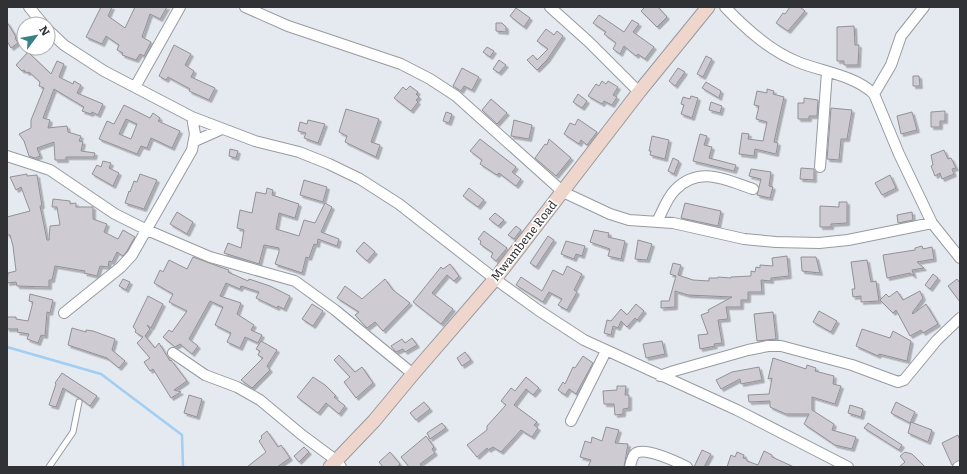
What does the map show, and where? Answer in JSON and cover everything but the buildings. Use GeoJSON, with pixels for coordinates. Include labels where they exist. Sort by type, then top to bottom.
{"type":"FeatureCollection","features":[{"type":"Feature","properties":{"kind":"street"},"geometry":{"type":"LineString","coordinates":[[29,7],[36,16]]}},
{"type":"Feature","properties":{"kind":"street"},"geometry":{"type":"LineString","coordinates":[[135,87],[180,7]]}},
{"type":"Feature","properties":{"kind":"street"},"geometry":{"type":"LineString","coordinates":[[245,7],[288,26],[401,64],[430,79],[456,96],[563,192],[610,214],[629,220],[673,223],[744,239],[813,243],[864,238],[932,223]]}},
{"type":"Feature","properties":{"kind":"street"},"geometry":{"type":"LineString","coordinates":[[550,7],[589,42],[639,92]]}},
{"type":"Feature","properties":{"kind":"street","name":"Mwambene Road"},"geometry":{"type":"LineString","coordinates":[[336,465],[412,374],[495,279],[639,92],[708,7]]}},
{"type":"Feature","properties":{"kind":"street"},"geometry":{"type":"LineString","coordinates":[[725,7],[753,34],[784,56],[859,83],[874,94],[899,154],[932,223],[960,258]]}},
{"type":"Feature","properties":{"kind":"street"},"geometry":{"type":"LineString","coordinates":[[874,94],[892,64],[901,36],[924,7]]}},
{"type":"Feature","properties":{"kind":"street"},"geometry":{"type":"LineString","coordinates":[[56,36],[79,55],[104,71],[192,117],[255,141],[299,152],[360,179],[399,204],[495,279],[561,325],[606,351],[736,410],[848,467]]}},
{"type":"Feature","properties":{"kind":"street"},"geometry":{"type":"LineString","coordinates":[[820,167],[827,72]]}},
{"type":"Feature","properties":{"kind":"street"},"geometry":{"type":"LineString","coordinates":[[64,313],[121,267],[132,255],[195,141],[192,117]]}},
{"type":"Feature","properties":{"kind":"street"},"geometry":{"type":"LineString","coordinates":[[195,141],[222,129]]}},
{"type":"Feature","properties":{"kind":"street"},"geometry":{"type":"LineString","coordinates":[[7,156],[50,170],[115,214],[147,230],[210,257],[259,272],[281,275],[295,281],[335,310],[412,374]]}},
{"type":"Feature","properties":{"kind":"street"},"geometry":{"type":"LineString","coordinates":[[657,222],[675,190],[686,181],[699,176],[712,175],[753,189]]}},
{"type":"Feature","properties":{"kind":"street"},"geometry":{"type":"LineString","coordinates":[[660,376],[748,350],[768,346],[780,346],[852,365],[898,382],[904,380],[937,340],[960,318]]}},
{"type":"Feature","properties":{"kind":"street"},"geometry":{"type":"LineString","coordinates":[[571,421],[606,351]]}},
{"type":"Feature","properties":{"kind":"street"},"geometry":{"type":"LineString","coordinates":[[173,353],[204,375],[237,387],[260,400],[336,465]]}},
{"type":"Feature","properties":{"kind":"street"},"geometry":{"type":"LineString","coordinates":[[630,467],[632,458],[636,453],[641,451],[670,459],[687,467]]}},
{"type":"Feature","properties":{"kind":"lane"},"geometry":{"type":"LineString","coordinates":[[49,467],[73,432],[79,402]]}},
{"type":"Feature","properties":{"kind":"waterway"},"geometry":{"type":"LineString","coordinates":[[7,347],[101,374],[182,435],[184,467]]}}]}
